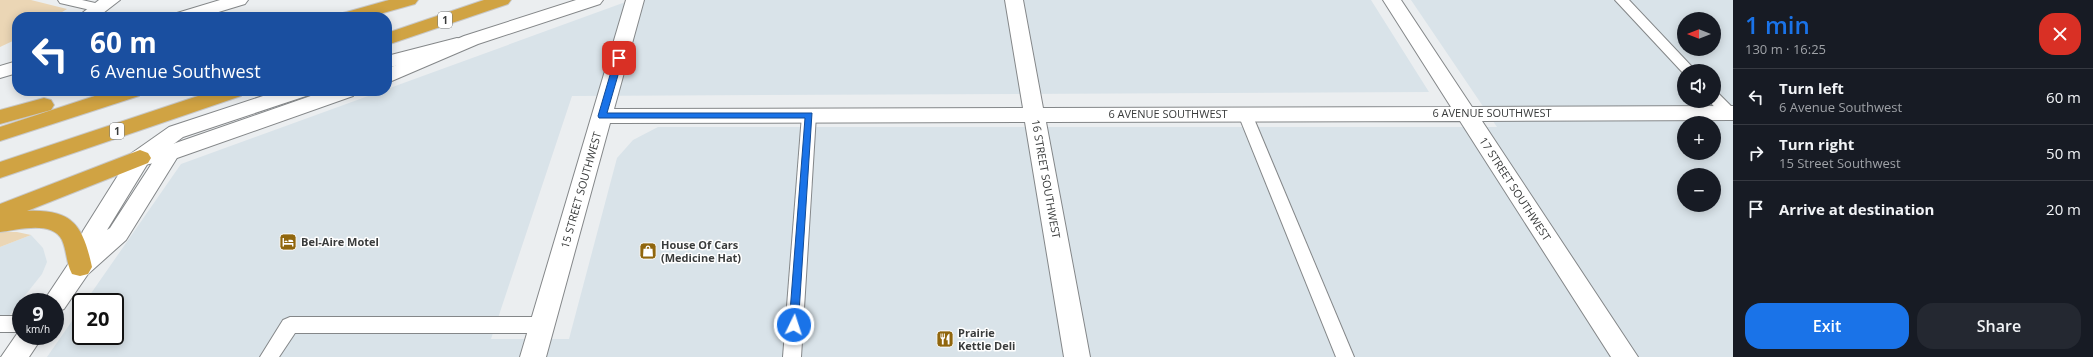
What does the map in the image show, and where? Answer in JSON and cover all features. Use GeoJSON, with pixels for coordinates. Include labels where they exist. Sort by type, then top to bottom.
{"type":"FeatureCollection","features":[{"type":"Feature","properties":{"kind":"highway"},"geometry":{"type":"LineString","coordinates":[[367,12],[409,0]]}},
{"type":"Feature","properties":{"kind":"highway"},"geometry":{"type":"LineString","coordinates":[[376,12],[413,0]]}},
{"type":"Feature","properties":{"kind":"highway","name":"1"},"geometry":{"type":"LineString","coordinates":[[392,37],[502,0]]}},
{"type":"Feature","properties":{"kind":"highway"},"geometry":{"type":"LineString","coordinates":[[0,117],[74,96]]}},
{"type":"Feature","properties":{"kind":"highway"},"geometry":{"type":"LineString","coordinates":[[0,134],[117,96]]}},
{"type":"Feature","properties":{"kind":"highway","name":"1"},"geometry":{"type":"LineString","coordinates":[[0,170],[219,96]]}},
{"type":"Feature","properties":{"kind":"highway"},"geometry":{"type":"LineString","coordinates":[[0,213],[140,158]]}},
{"type":"Feature","properties":{"kind":"highway"},"geometry":{"type":"LineString","coordinates":[[0,223],[40,219],[60,224],[72,236],[80,267]]}},
{"type":"Feature","properties":{"kind":"street"},"geometry":{"type":"LineString","coordinates":[[199,12],[239,0]]}},
{"type":"Feature","properties":{"kind":"street"},"geometry":{"type":"LineString","coordinates":[[392,61],[471,40],[594,0]]}},
{"type":"Feature","properties":{"kind":"street","name":"15 STREET SOUTHWEST"},"geometry":{"type":"LineString","coordinates":[[533,357],[636,0]]}},
{"type":"Feature","properties":{"kind":"street","name":"16 STREET SOUTHWEST"},"geometry":{"type":"LineString","coordinates":[[1014,0],[1077,357]]}},
{"type":"Feature","properties":{"kind":"street","name":"17 STREET SOUTHWEST"},"geometry":{"type":"LineString","coordinates":[[1392,0],[1625,357]]}},
{"type":"Feature","properties":{"kind":"street"},"geometry":{"type":"LineString","coordinates":[[392,75],[471,40]]}},
{"type":"Feature","properties":{"kind":"street"},"geometry":{"type":"LineString","coordinates":[[80,267],[91,237],[140,158],[176,132],[284,96]]}},
{"type":"Feature","properties":{"kind":"street"},"geometry":{"type":"LineString","coordinates":[[140,158],[169,153],[332,96]]}},
{"type":"Feature","properties":{"kind":"street","name":"6 AVENUE SOUTHWEST"},"geometry":{"type":"LineString","coordinates":[[602,116],[1731,113]]}},
{"type":"Feature","properties":{"kind":"street"},"geometry":{"type":"LineString","coordinates":[[61,293],[80,267],[118,234],[169,153]]}},
{"type":"Feature","properties":{"kind":"street"},"geometry":{"type":"LineString","coordinates":[[14,357],[23,345]]}},
{"type":"Feature","properties":{"kind":"lane"},"geometry":{"type":"LineString","coordinates":[[65,0],[99,8]]}},
{"type":"Feature","properties":{"kind":"lane"},"geometry":{"type":"LineString","coordinates":[[1622,0],[1682,64]]}},
{"type":"Feature","properties":{"kind":"lane"},"geometry":{"type":"LineString","coordinates":[[1721,104],[1731,113]]}},
{"type":"Feature","properties":{"kind":"lane"},"geometry":{"type":"LineString","coordinates":[[1244,114],[1345,357]]}},
{"type":"Feature","properties":{"kind":"lane"},"geometry":{"type":"LineString","coordinates":[[792,357],[809,115]]}},
{"type":"Feature","properties":{"kind":"lane"},"geometry":{"type":"LineString","coordinates":[[0,324],[12,324]]}},
{"type":"Feature","properties":{"kind":"lane"},"geometry":{"type":"LineString","coordinates":[[269,357],[290,325],[542,325]]}},
{"type":"Feature","properties":{"kind":"shaded area"},"geometry":{"type":"Polygon","coordinates":[[[0,0],[31,0],[67,9],[62,12],[12,12],[12,41],[0,47],[0,0]]]}},
{"type":"Feature","properties":{"kind":"shaded area"},"geometry":{"type":"Polygon","coordinates":[[[631,0],[1371,0],[1429,92],[572,96],[491,339],[569,339],[617,158],[633,140],[658,127],[1497,127],[1411,0],[1733,0],[1733,357],[47,357],[55,345],[64,345],[64,332],[72,321],[72,345],[124,345],[124,293],[91,293],[181,164],[368,96],[392,96],[392,87],[631,0]]]}},
{"type":"Feature","properties":{"kind":"shaded area"},"geometry":{"type":"Polygon","coordinates":[[[0,232],[17,232],[31,235],[0,247],[0,232]]]}},
{"type":"Feature","properties":{"kind":"shaded area"},"geometry":{"type":"Polygon","coordinates":[[[31,235],[43,248],[47,262],[42,274],[27,293],[12,293],[12,312],[0,327],[0,247],[31,235]]]}},
{"type":"Feature","properties":{"kind":"place","name":"Bel-Aire Motel"},"geometry":{"type":"Point","coordinates":[288,242]}},
{"type":"Feature","properties":{"kind":"place","name":"House Of Cars (Medicine Hat)"},"geometry":{"type":"Point","coordinates":[648,251]}},
{"type":"Feature","properties":{"kind":"place","name":"Prairie Kettle Deli"},"geometry":{"type":"Point","coordinates":[945,339]}},
{"type":"Feature","properties":{"kind":"route"},"geometry":{"type":"LineString","coordinates":[[619,58],[602,116],[809,115],[794,325]]}}]}
